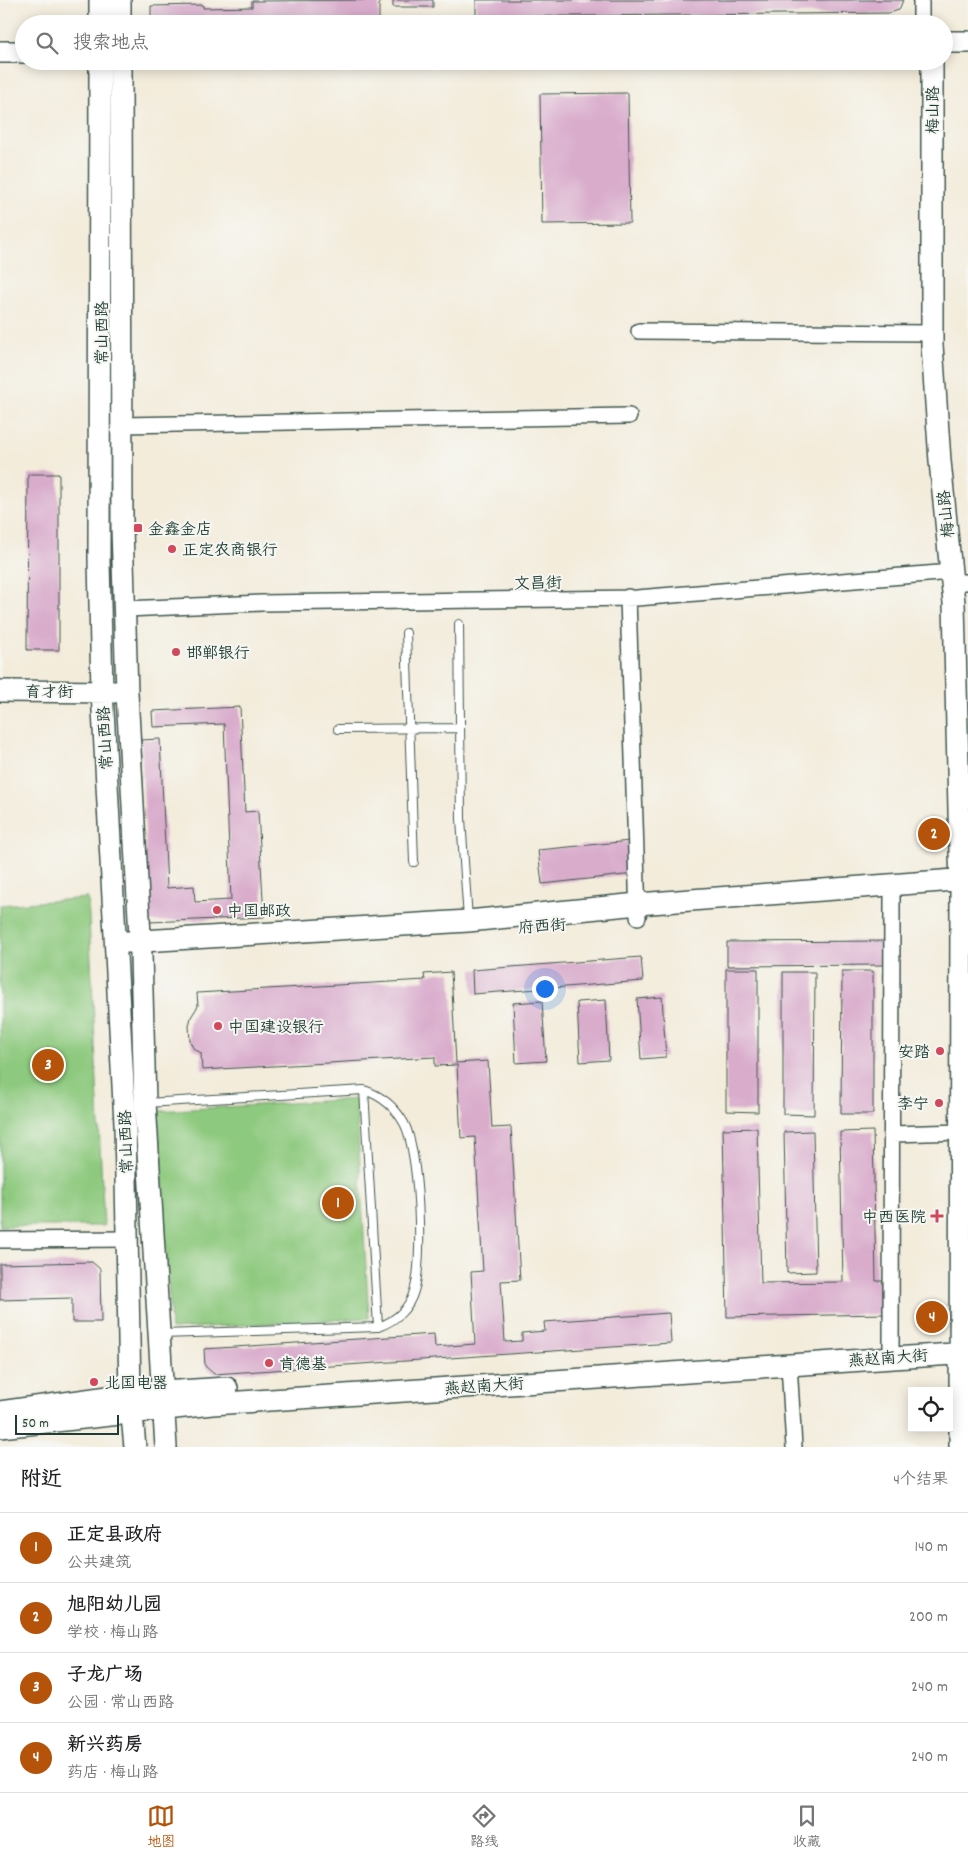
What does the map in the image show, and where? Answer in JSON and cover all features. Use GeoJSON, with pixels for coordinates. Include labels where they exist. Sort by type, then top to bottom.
{"type":"FeatureCollection","features":[{"type":"Feature","properties":{"kind":"main road"},"geometry":{"type":"LineString","coordinates":[[100,0],[100,15]]}},
{"type":"Feature","properties":{"kind":"main road"},"geometry":{"type":"LineString","coordinates":[[120,0],[120,15]]}},
{"type":"Feature","properties":{"kind":"main road"},"geometry":{"type":"LineString","coordinates":[[953,42],[968,42]]}},
{"type":"Feature","properties":{"kind":"main road"},"geometry":{"type":"LineString","coordinates":[[0,52],[15,52]]}},
{"type":"Feature","properties":{"kind":"main road","name":"常山西路"},"geometry":{"type":"LineString","coordinates":[[100,70],[99,560],[102,690],[125,1122],[131,1404],[135,1447]]}},
{"type":"Feature","properties":{"kind":"main road","name":"常山西路"},"geometry":{"type":"LineString","coordinates":[[121,70],[122,528],[126,609],[127,693],[140,948],[145,1103],[166,1447]]}},
{"type":"Feature","properties":{"kind":"main road","name":"梅山路"},"geometry":{"type":"LineString","coordinates":[[932,70],[932,333],[940,461],[957,579],[965,886],[961,1132],[964,1347],[960,1447]]}},
{"type":"Feature","properties":{"kind":"main road","name":"育才街"},"geometry":{"type":"LineString","coordinates":[[0,691],[102,690],[127,693]]}},
{"type":"Feature","properties":{"kind":"main road"},"geometry":{"type":"LineString","coordinates":[[638,911],[965,886]]}},
{"type":"Feature","properties":{"kind":"main road","name":"府西街"},"geometry":{"type":"LineString","coordinates":[[115,951],[469,926],[638,911],[892,897],[965,886]]}},
{"type":"Feature","properties":{"kind":"main road"},"geometry":{"type":"LineString","coordinates":[[0,1412],[131,1404],[709,1355],[891,1351],[964,1347]]}},
{"type":"Feature","properties":{"kind":"main road","name":"燕赵南大街"},"geometry":{"type":"LineString","coordinates":[[164,1401],[789,1364],[891,1351]]}},
{"type":"Feature","properties":{"kind":"main road"},"geometry":{"type":"LineString","coordinates":[[0,1427],[131,1404]]}},
{"type":"Feature","properties":{"kind":"street"},"geometry":{"type":"LineString","coordinates":[[921,0],[921,15]]}},
{"type":"Feature","properties":{"kind":"street"},"geometry":{"type":"LineString","coordinates":[[639,331],[932,333]]}},
{"type":"Feature","properties":{"kind":"street"},"geometry":{"type":"LineString","coordinates":[[122,425],[629,416]]}},
{"type":"Feature","properties":{"kind":"street","name":"文昌街"},"geometry":{"type":"LineString","coordinates":[[126,609],[262,604],[628,598],[957,579]]}},
{"type":"Feature","properties":{"kind":"street"},"geometry":{"type":"LineString","coordinates":[[628,598],[638,911]]}},
{"type":"Feature","properties":{"kind":"street"},"geometry":{"type":"LineString","coordinates":[[891,1351],[892,897]]}},
{"type":"Feature","properties":{"kind":"street"},"geometry":{"type":"LineString","coordinates":[[892,1134],[961,1132]]}},
{"type":"Feature","properties":{"kind":"street"},"geometry":{"type":"LineString","coordinates":[[0,1240],[127,1239]]}},
{"type":"Feature","properties":{"kind":"street"},"geometry":{"type":"LineString","coordinates":[[789,1364],[794,1447]]}},
{"type":"Feature","properties":{"kind":"lane"},"geometry":{"type":"LineString","coordinates":[[459,624],[461,819],[469,926]]}},
{"type":"Feature","properties":{"kind":"lane"},"geometry":{"type":"LineString","coordinates":[[406,633],[414,862]]}},
{"type":"Feature","properties":{"kind":"lane"},"geometry":{"type":"LineString","coordinates":[[338,729],[460,728]]}},
{"type":"Feature","properties":{"kind":"lane"},"geometry":{"type":"LineString","coordinates":[[145,1103],[364,1090],[380,1095],[405,1124],[411,1145],[416,1183],[419,1258],[414,1291],[404,1311],[390,1323],[378,1327],[160,1334]]}},
{"type":"Feature","properties":{"kind":"lane"},"geometry":{"type":"LineString","coordinates":[[364,1090],[378,1327]]}},
{"type":"Feature","properties":{"kind":"green space"},"geometry":{"type":"Polygon","coordinates":[[[88,898],[104,1226],[0,1226],[0,905],[88,898]]]}},
{"type":"Feature","properties":{"kind":"green space"},"geometry":{"type":"Polygon","coordinates":[[[356,1099],[369,1318],[171,1329],[158,1111],[356,1099]]]}},
{"type":"Feature","properties":{"kind":"building"},"geometry":{"type":"Polygon","coordinates":[[[379,0],[379,15],[151,15],[151,6],[203,5],[203,8],[252,7],[252,1],[379,0]]]}},
{"type":"Feature","properties":{"kind":"building"},"geometry":{"type":"Polygon","coordinates":[[[393,0],[433,0],[433,7],[393,7],[393,0]]]}},
{"type":"Feature","properties":{"kind":"building"},"geometry":{"type":"Polygon","coordinates":[[[476,0],[903,0],[899,10],[889,13],[476,15],[476,0]]]}},
{"type":"Feature","properties":{"kind":"building"},"geometry":{"type":"Polygon","coordinates":[[[628,93],[630,223],[542,224],[540,94],[628,93]]]}},
{"type":"Feature","properties":{"kind":"building"},"geometry":{"type":"Polygon","coordinates":[[[28,474],[59,474],[59,650],[27,650],[28,474]]]}},
{"type":"Feature","properties":{"kind":"building"},"geometry":{"type":"Polygon","coordinates":[[[240,707],[245,812],[258,811],[264,917],[149,922],[141,740],[160,739],[167,888],[194,886],[195,902],[231,900],[224,724],[153,727],[152,711],[240,707]]]}},
{"type":"Feature","properties":{"kind":"building"},"geometry":{"type":"Polygon","coordinates":[[[630,841],[634,874],[542,884],[538,850],[630,841]]]}},
{"type":"Feature","properties":{"kind":"building"},"geometry":{"type":"Polygon","coordinates":[[[886,941],[886,965],[727,966],[727,942],[886,941]]]}},
{"type":"Feature","properties":{"kind":"building"},"geometry":{"type":"Polygon","coordinates":[[[641,957],[643,981],[473,994],[472,970],[641,957]]]}},
{"type":"Feature","properties":{"kind":"building"},"geometry":{"type":"Polygon","coordinates":[[[726,969],[758,969],[758,1112],[726,1111],[726,969]]]}},
{"type":"Feature","properties":{"kind":"building"},"geometry":{"type":"Polygon","coordinates":[[[842,971],[873,971],[873,1114],[841,1114],[842,971]]]}},
{"type":"Feature","properties":{"kind":"building"},"geometry":{"type":"Polygon","coordinates":[[[451,972],[456,1063],[488,1061],[492,1128],[511,1127],[520,1280],[501,1281],[505,1342],[522,1341],[522,1333],[545,1331],[544,1322],[669,1313],[671,1343],[214,1374],[205,1366],[204,1349],[434,1334],[435,1347],[475,1344],[471,1272],[483,1271],[475,1137],[461,1138],[457,1065],[435,1066],[435,1057],[202,1070],[201,1053],[193,1048],[190,1041],[189,1026],[191,1017],[198,1006],[197,993],[425,980],[424,974],[451,972]]]}},
{"type":"Feature","properties":{"kind":"building"},"geometry":{"type":"Polygon","coordinates":[[[783,972],[815,972],[814,1115],[783,1114],[783,972]]]}},
{"type":"Feature","properties":{"kind":"building"},"geometry":{"type":"Polygon","coordinates":[[[662,997],[666,1057],[641,1059],[637,999],[662,997]]]}},
{"type":"Feature","properties":{"kind":"building"},"geometry":{"type":"Polygon","coordinates":[[[606,1000],[609,1060],[580,1062],[577,1002],[606,1000]]]}},
{"type":"Feature","properties":{"kind":"building"},"geometry":{"type":"Polygon","coordinates":[[[542,1001],[546,1061],[516,1063],[513,1003],[542,1001]]]}},
{"type":"Feature","properties":{"kind":"building"},"geometry":{"type":"Polygon","coordinates":[[[757,1128],[761,1283],[843,1282],[840,1132],[873,1131],[876,1281],[884,1281],[885,1314],[727,1317],[723,1129],[757,1128]]]}},
{"type":"Feature","properties":{"kind":"building"},"geometry":{"type":"Polygon","coordinates":[[[813,1131],[816,1272],[787,1273],[784,1132],[813,1131]]]}},
{"type":"Feature","properties":{"kind":"building"},"geometry":{"type":"Polygon","coordinates":[[[92,1262],[100,1269],[101,1322],[72,1322],[72,1298],[0,1300],[0,1264],[92,1262]]]}},
{"type":"Feature","properties":{"kind":"place","name":"金鑫金店"},"geometry":{"type":"Point","coordinates":[138,528]}},
{"type":"Feature","properties":{"kind":"place","name":"正定农商银行"},"geometry":{"type":"Point","coordinates":[172,549]}},
{"type":"Feature","properties":{"kind":"place","name":"邯郸银行"},"geometry":{"type":"Point","coordinates":[176,652]}},
{"type":"Feature","properties":{"kind":"place","name":"旭阳幼儿园"},"geometry":{"type":"Point","coordinates":[934,834]}},
{"type":"Feature","properties":{"kind":"place","name":"中国邮政"},"geometry":{"type":"Point","coordinates":[217,910]}},
{"type":"Feature","properties":{"kind":"place","name":"中国建设银行"},"geometry":{"type":"Point","coordinates":[218,1026]}},
{"type":"Feature","properties":{"kind":"place","name":"安踏"},"geometry":{"type":"Point","coordinates":[940,1051]}},
{"type":"Feature","properties":{"kind":"place","name":"子龙广场"},"geometry":{"type":"Point","coordinates":[48,1065]}},
{"type":"Feature","properties":{"kind":"place","name":"李宁"},"geometry":{"type":"Point","coordinates":[939,1103]}},
{"type":"Feature","properties":{"kind":"place","name":"正定县政府"},"geometry":{"type":"Point","coordinates":[338,1203]}},
{"type":"Feature","properties":{"kind":"place","name":"中西医院"},"geometry":{"type":"Point","coordinates":[937,1216]}},
{"type":"Feature","properties":{"kind":"place","name":"新兴药房"},"geometry":{"type":"Point","coordinates":[932,1317]}},
{"type":"Feature","properties":{"kind":"place","name":"肯德基"},"geometry":{"type":"Point","coordinates":[269,1363]}},
{"type":"Feature","properties":{"kind":"place","name":"北国电器"},"geometry":{"type":"Point","coordinates":[94,1382]}}]}
